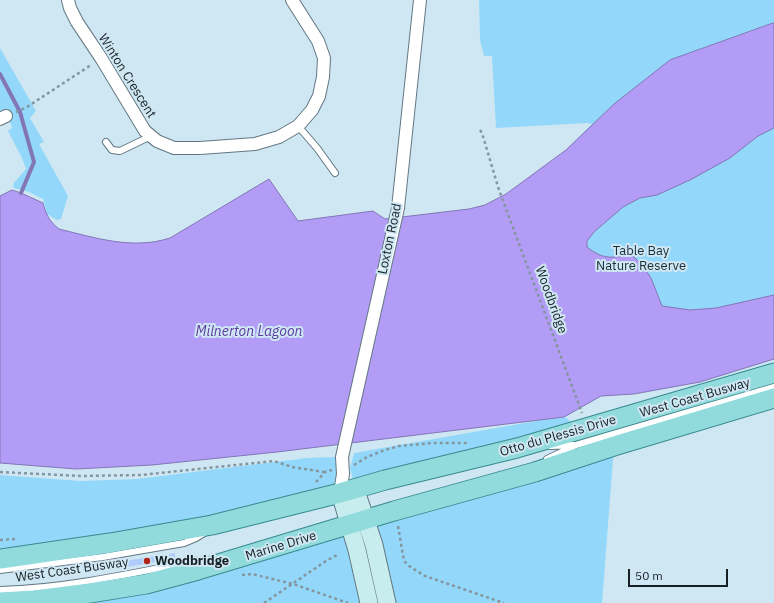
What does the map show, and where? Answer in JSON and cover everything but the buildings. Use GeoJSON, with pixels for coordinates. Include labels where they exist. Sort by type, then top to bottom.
{"type":"FeatureCollection","features":[{"type":"Feature","properties":{"kind":"main road","name":"Otto du Plessis Drive"},"geometry":{"type":"LineString","coordinates":[[346,485],[517,448],[774,373]]}},
{"type":"Feature","properties":{"kind":"main road","name":"Otto du Plessis Drive"},"geometry":{"type":"LineString","coordinates":[[357,522],[535,472],[629,441],[774,398]]}},
{"type":"Feature","properties":{"kind":"main road"},"geometry":{"type":"LineString","coordinates":[[0,558],[110,543],[212,525],[346,485]]}},
{"type":"Feature","properties":{"kind":"main road","name":"Marine Drive"},"geometry":{"type":"LineString","coordinates":[[0,602],[35,600],[146,584],[212,567],[357,522]]}},
{"type":"Feature","properties":{"kind":"street","name":"Winton Crescent"},"geometry":{"type":"LineString","coordinates":[[68,0],[77,22],[101,58],[145,131],[157,141],[174,148],[200,148],[255,144],[278,137],[298,126],[312,110],[319,96],[323,77],[324,58],[318,41],[292,0]]}},
{"type":"Feature","properties":{"kind":"street","name":"Loxton Road"},"geometry":{"type":"LineString","coordinates":[[369,603],[357,550],[357,522],[346,485],[342,457],[398,208],[420,0]]}},
{"type":"Feature","properties":{"kind":"street","name":"Loxton Road"},"geometry":{"type":"LineString","coordinates":[[357,522],[374,545],[386,603]]}},
{"type":"Feature","properties":{"kind":"lane"},"geometry":{"type":"LineString","coordinates":[[298,126],[317,148],[335,173]]}},
{"type":"Feature","properties":{"kind":"lane"},"geometry":{"type":"LineString","coordinates":[[106,142],[112,150],[120,151],[151,136]]}},
{"type":"Feature","properties":{"kind":"lane","name":"West Coast Busway"},"geometry":{"type":"LineString","coordinates":[[541,462],[576,445],[774,387]]}},
{"type":"Feature","properties":{"kind":"lane","name":"West Coast Busway"},"geometry":{"type":"LineString","coordinates":[[517,448],[576,445]]}},
{"type":"Feature","properties":{"kind":"lane"},"geometry":{"type":"LineString","coordinates":[[506,479],[534,466]]}},
{"type":"Feature","properties":{"kind":"lane","name":"West Coast Busway"},"geometry":{"type":"LineString","coordinates":[[0,570],[184,543],[196,538],[212,525]]}},
{"type":"Feature","properties":{"kind":"lane"},"geometry":{"type":"LineString","coordinates":[[219,557],[288,544]]}},
{"type":"Feature","properties":{"kind":"lane","name":"West Coast Busway"},"geometry":{"type":"LineString","coordinates":[[0,590],[68,584],[204,560]]}},
{"type":"Feature","properties":{"kind":"path"},"geometry":{"type":"LineString","coordinates":[[7,116],[27,107],[101,58]]}},
{"type":"Feature","properties":{"kind":"path","name":"Woodbridge"},"geometry":{"type":"LineString","coordinates":[[480,130],[499,190],[583,417]]}},
{"type":"Feature","properties":{"kind":"path"},"geometry":{"type":"LineString","coordinates":[[0,472],[81,476],[126,475],[274,461],[292,467],[325,472]]}},
{"type":"Feature","properties":{"kind":"path"},"geometry":{"type":"LineString","coordinates":[[398,526],[404,561],[409,566],[425,576],[504,603]]}},
{"type":"Feature","properties":{"kind":"path"},"geometry":{"type":"LineString","coordinates":[[264,603],[326,561],[339,554]]}},
{"type":"Feature","properties":{"kind":"path"},"geometry":{"type":"LineString","coordinates":[[237,575],[252,574],[293,584],[348,603]]}},
{"type":"Feature","properties":{"kind":"green space","name":"Milnerton Lagoon"},"geometry":{"type":"Polygon","coordinates":[[[479,0],[774,0],[774,359],[700,382],[634,394],[601,396],[565,417],[570,421],[575,430],[355,487],[350,468],[354,453],[553,418],[277,452],[152,465],[76,469],[0,463],[0,196],[12,190],[43,203],[49,218],[59,229],[101,239],[128,243],[142,243],[170,238],[269,179],[298,221],[373,211],[385,219],[469,209],[485,205],[506,194],[566,150],[592,124],[587,123],[496,128],[492,56],[484,56],[480,40],[479,0]]]}},
{"type":"Feature","properties":{"kind":"green space"},"geometry":{"type":"Polygon","coordinates":[[[0,48],[36,111],[30,118],[44,142],[39,144],[68,196],[61,219],[57,220],[47,214],[43,199],[29,192],[14,188],[13,184],[26,169],[8,131],[12,128],[7,112],[0,115],[0,48]]]}},
{"type":"Feature","properties":{"kind":"green space"},"geometry":{"type":"Polygon","coordinates":[[[614,446],[602,603],[387,603],[366,519],[614,446]]]}},
{"type":"Feature","properties":{"kind":"green space"},"geometry":{"type":"Polygon","coordinates":[[[337,457],[336,489],[318,497],[0,553],[0,475],[81,481],[137,479],[307,458],[337,457]]]}},
{"type":"Feature","properties":{"kind":"green space"},"geometry":{"type":"Polygon","coordinates":[[[349,525],[369,603],[0,603],[90,593],[349,525]]]}},
{"type":"Feature","properties":{"kind":"water","name":"Milnerton Lagoon"},"geometry":{"type":"Polygon","coordinates":[[[774,23],[774,128],[758,136],[730,158],[690,180],[657,195],[640,198],[623,207],[594,232],[587,241],[587,247],[608,257],[632,255],[642,265],[651,278],[662,306],[690,310],[716,308],[774,295],[774,359],[700,382],[634,394],[601,396],[564,417],[277,452],[152,465],[76,469],[0,463],[0,196],[12,190],[43,203],[49,218],[59,229],[101,239],[128,243],[142,243],[170,238],[269,179],[298,221],[373,211],[385,219],[469,209],[485,205],[506,194],[566,150],[614,104],[670,60],[774,23]]]}},
{"type":"Feature","properties":{"kind":"waterway"},"geometry":{"type":"LineString","coordinates":[[0,74],[20,112],[34,162],[21,193]]}},
{"type":"Feature","properties":{"kind":"place","name":"Woodbridge"},"geometry":{"type":"Point","coordinates":[147,561]}},
{"type":"Feature","properties":{"kind":"park label","name":"Table Bay Nature Reserve"},"geometry":{"type":"Point","coordinates":[641,258]}}]}
